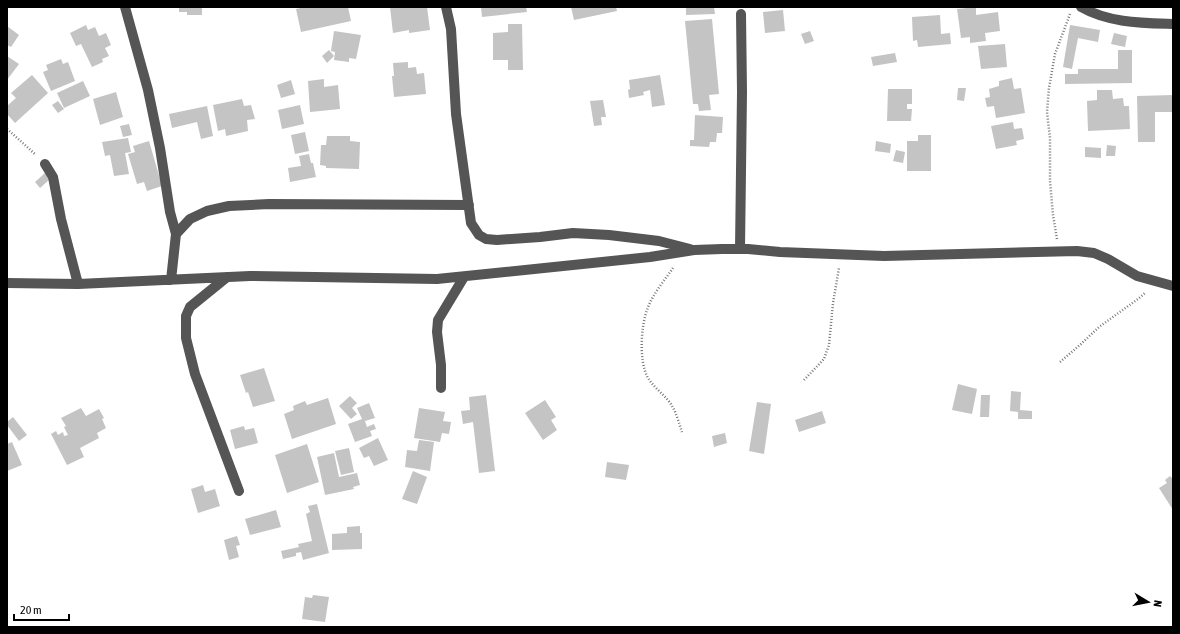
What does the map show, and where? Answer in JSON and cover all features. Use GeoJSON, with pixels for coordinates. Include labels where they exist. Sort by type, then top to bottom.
{"type":"FeatureCollection","features":[{"type":"Feature","properties":{"kind":"street"},"geometry":{"type":"LineString","coordinates":[[125,7],[148,90],[160,148],[170,212],[176,234],[170,280]]}},
{"type":"Feature","properties":{"kind":"street"},"geometry":{"type":"LineString","coordinates":[[446,7],[450,29],[456,114],[471,223],[479,235],[486,239],[497,240],[540,238],[573,233],[609,235],[659,241],[689,251]]}},
{"type":"Feature","properties":{"kind":"street"},"geometry":{"type":"LineString","coordinates":[[1081,7],[1089,12],[1109,18],[1173,24]]}},
{"type":"Feature","properties":{"kind":"street"},"geometry":{"type":"LineString","coordinates":[[740,249],[742,92],[741,14]]}},
{"type":"Feature","properties":{"kind":"street"},"geometry":{"type":"LineString","coordinates":[[45,164],[53,177],[61,220],[78,284]]}},
{"type":"Feature","properties":{"kind":"street"},"geometry":{"type":"LineString","coordinates":[[176,234],[190,219],[207,211],[229,206],[269,204],[469,205]]}},
{"type":"Feature","properties":{"kind":"street"},"geometry":{"type":"LineString","coordinates":[[7,283],[78,284],[250,276],[436,280],[650,257],[689,251],[740,249],[884,256],[1077,251],[1094,253],[1108,259],[1137,276],[1173,286]]}},
{"type":"Feature","properties":{"kind":"street"},"geometry":{"type":"LineString","coordinates":[[227,277],[190,307],[186,316],[186,338],[195,374],[239,491]]}},
{"type":"Feature","properties":{"kind":"street"},"geometry":{"type":"LineString","coordinates":[[441,388],[442,365],[437,332],[438,320],[464,277]]}},
{"type":"Feature","properties":{"kind":"path"},"geometry":{"type":"LineString","coordinates":[[1059,251],[1053,215],[1050,181],[1050,138],[1047,112],[1049,88],[1055,54],[1072,7]]}},
{"type":"Feature","properties":{"kind":"path"},"geometry":{"type":"LineString","coordinates":[[7,129],[45,164]]}},
{"type":"Feature","properties":{"kind":"path"},"geometry":{"type":"LineString","coordinates":[[682,432],[672,406],[647,376],[642,360],[643,330],[647,310],[654,295],[689,251]]}},
{"type":"Feature","properties":{"kind":"path"},"geometry":{"type":"LineString","coordinates":[[804,380],[824,359],[830,345],[833,303],[841,255]]}},
{"type":"Feature","properties":{"kind":"path"},"geometry":{"type":"LineString","coordinates":[[1060,362],[1099,326],[1138,299],[1157,281]]}},
{"type":"Feature","properties":{"kind":"building"},"geometry":{"type":"Polygon","coordinates":[[[179,7],[202,7],[202,15],[187,15],[187,12],[179,12],[179,7]]]}},
{"type":"Feature","properties":{"kind":"building"},"geometry":{"type":"Polygon","coordinates":[[[305,7],[348,7],[351,21],[301,32],[296,9],[305,7]]]}},
{"type":"Feature","properties":{"kind":"building"},"geometry":{"type":"Polygon","coordinates":[[[390,7],[427,7],[430,30],[409,33],[409,30],[393,33],[390,7]]]}},
{"type":"Feature","properties":{"kind":"building"},"geometry":{"type":"Polygon","coordinates":[[[481,7],[526,7],[527,12],[482,17],[481,7]]]}},
{"type":"Feature","properties":{"kind":"building"},"geometry":{"type":"Polygon","coordinates":[[[571,7],[616,7],[617,11],[574,20],[571,7]]]}},
{"type":"Feature","properties":{"kind":"building"},"geometry":{"type":"Polygon","coordinates":[[[686,7],[714,7],[715,14],[686,15],[686,7]]]}},
{"type":"Feature","properties":{"kind":"building"},"geometry":{"type":"Polygon","coordinates":[[[976,7],[976,15],[998,12],[1000,31],[985,33],[986,41],[970,43],[970,37],[961,38],[957,9],[976,7]]]}},
{"type":"Feature","properties":{"kind":"building"},"geometry":{"type":"Polygon","coordinates":[[[783,10],[785,31],[765,33],[763,12],[783,10]]]}},
{"type":"Feature","properties":{"kind":"building"},"geometry":{"type":"Polygon","coordinates":[[[940,15],[941,34],[950,33],[951,44],[918,47],[917,40],[913,41],[912,17],[940,15]]]}},
{"type":"Feature","properties":{"kind":"building"},"geometry":{"type":"Polygon","coordinates":[[[712,19],[719,94],[709,95],[711,110],[699,111],[698,104],[693,104],[685,21],[712,19]]]}},
{"type":"Feature","properties":{"kind":"building"},"geometry":{"type":"Polygon","coordinates":[[[508,24],[522,24],[523,70],[508,70],[508,60],[493,60],[493,33],[508,32],[508,24]]]}},
{"type":"Feature","properties":{"kind":"building"},"geometry":{"type":"Polygon","coordinates":[[[86,25],[88,30],[95,27],[99,36],[106,33],[111,45],[105,48],[109,56],[102,59],[103,62],[92,67],[81,44],[76,46],[70,33],[86,25]]]}},
{"type":"Feature","properties":{"kind":"building"},"geometry":{"type":"Polygon","coordinates":[[[1070,25],[1100,30],[1098,42],[1078,38],[1072,69],[1063,67],[1070,25]]]}},
{"type":"Feature","properties":{"kind":"building"},"geometry":{"type":"Polygon","coordinates":[[[7,26],[19,35],[11,47],[7,45],[7,26]]]}},
{"type":"Feature","properties":{"kind":"building"},"geometry":{"type":"Polygon","coordinates":[[[334,31],[361,35],[356,59],[349,58],[349,62],[334,60],[335,52],[331,51],[334,31]]]}},
{"type":"Feature","properties":{"kind":"building"},"geometry":{"type":"Polygon","coordinates":[[[810,31],[814,41],[805,44],[801,34],[810,31]]]}},
{"type":"Feature","properties":{"kind":"building"},"geometry":{"type":"Polygon","coordinates":[[[1114,33],[1127,36],[1125,47],[1111,44],[1114,33]]]}},
{"type":"Feature","properties":{"kind":"building"},"geometry":{"type":"Polygon","coordinates":[[[1005,44],[1007,67],[981,69],[978,46],[1005,44]]]}},
{"type":"Feature","properties":{"kind":"building"},"geometry":{"type":"Polygon","coordinates":[[[329,50],[334,56],[327,63],[322,56],[329,50]]]}},
{"type":"Feature","properties":{"kind":"building"},"geometry":{"type":"Polygon","coordinates":[[[1118,50],[1132,50],[1132,83],[1065,84],[1065,74],[1078,74],[1078,69],[1118,69],[1118,50]]]}},
{"type":"Feature","properties":{"kind":"building"},"geometry":{"type":"Polygon","coordinates":[[[895,53],[897,62],[873,66],[871,57],[895,53]]]}},
{"type":"Feature","properties":{"kind":"building"},"geometry":{"type":"Polygon","coordinates":[[[7,56],[19,64],[7,80],[7,56]]]}},
{"type":"Feature","properties":{"kind":"building"},"geometry":{"type":"Polygon","coordinates":[[[61,59],[63,64],[68,62],[75,81],[51,91],[43,72],[48,70],[46,65],[61,59]]]}},
{"type":"Feature","properties":{"kind":"building"},"geometry":{"type":"Polygon","coordinates":[[[408,62],[408,68],[416,67],[417,74],[424,73],[426,94],[394,97],[392,76],[394,76],[393,63],[408,62]]]}},
{"type":"Feature","properties":{"kind":"building"},"geometry":{"type":"Polygon","coordinates":[[[32,75],[48,93],[15,123],[7,114],[7,106],[16,98],[11,93],[32,75]]]}},
{"type":"Feature","properties":{"kind":"building"},"geometry":{"type":"Polygon","coordinates":[[[660,75],[665,105],[652,107],[650,90],[643,92],[644,95],[629,98],[629,80],[660,75]]]}},
{"type":"Feature","properties":{"kind":"building"},"geometry":{"type":"Polygon","coordinates":[[[1012,78],[1014,89],[1021,88],[1025,113],[996,118],[994,106],[987,107],[985,98],[990,97],[989,89],[999,86],[999,81],[1012,78]]]}},
{"type":"Feature","properties":{"kind":"building"},"geometry":{"type":"Polygon","coordinates":[[[324,79],[324,87],[338,85],[340,109],[310,112],[308,81],[324,79]]]}},
{"type":"Feature","properties":{"kind":"building"},"geometry":{"type":"Polygon","coordinates":[[[291,80],[295,94],[281,98],[277,85],[291,80]]]}},
{"type":"Feature","properties":{"kind":"building"},"geometry":{"type":"Polygon","coordinates":[[[83,81],[90,96],[64,108],[57,93],[83,81]]]}},
{"type":"Feature","properties":{"kind":"building"},"geometry":{"type":"Polygon","coordinates":[[[958,88],[966,88],[964,101],[957,100],[958,88]]]}},
{"type":"Feature","properties":{"kind":"building"},"geometry":{"type":"Polygon","coordinates":[[[888,89],[912,89],[912,104],[907,104],[907,109],[912,109],[911,121],[887,121],[888,89]]]}},
{"type":"Feature","properties":{"kind":"building"},"geometry":{"type":"Polygon","coordinates":[[[1097,90],[1112,90],[1113,99],[1123,98],[1124,106],[1129,106],[1130,129],[1088,131],[1087,101],[1097,100],[1097,90]]]}},
{"type":"Feature","properties":{"kind":"building"},"geometry":{"type":"Polygon","coordinates":[[[116,92],[123,117],[100,125],[93,99],[116,92]]]}},
{"type":"Feature","properties":{"kind":"building"},"geometry":{"type":"Polygon","coordinates":[[[1173,95],[1173,112],[1155,112],[1155,142],[1138,142],[1137,96],[1173,95]]]}},
{"type":"Feature","properties":{"kind":"building"},"geometry":{"type":"Polygon","coordinates":[[[242,99],[244,106],[251,105],[255,119],[247,120],[248,131],[226,136],[225,129],[218,131],[213,105],[242,99]]]}},
{"type":"Feature","properties":{"kind":"building"},"geometry":{"type":"Polygon","coordinates":[[[603,100],[606,117],[601,117],[602,125],[594,126],[590,101],[603,100]]]}},
{"type":"Feature","properties":{"kind":"building"},"geometry":{"type":"Polygon","coordinates":[[[58,101],[64,109],[58,113],[52,105],[58,101]]]}},
{"type":"Feature","properties":{"kind":"building"},"geometry":{"type":"Polygon","coordinates":[[[300,105],[304,124],[282,129],[278,110],[300,105]]]}},
{"type":"Feature","properties":{"kind":"building"},"geometry":{"type":"Polygon","coordinates":[[[207,106],[213,136],[201,139],[197,122],[172,128],[169,114],[207,106]]]}},
{"type":"Feature","properties":{"kind":"building"},"geometry":{"type":"Polygon","coordinates":[[[695,115],[723,117],[722,133],[717,133],[716,142],[710,142],[709,147],[690,146],[690,140],[694,140],[695,115]]]}},
{"type":"Feature","properties":{"kind":"building"},"geometry":{"type":"Polygon","coordinates":[[[1013,122],[1014,129],[1022,128],[1024,139],[1016,141],[1017,145],[996,149],[991,126],[1013,122]]]}},
{"type":"Feature","properties":{"kind":"building"},"geometry":{"type":"Polygon","coordinates":[[[129,124],[132,135],[123,137],[120,126],[129,124]]]}},
{"type":"Feature","properties":{"kind":"building"},"geometry":{"type":"Polygon","coordinates":[[[305,132],[309,151],[295,154],[291,135],[305,132]]]}},
{"type":"Feature","properties":{"kind":"building"},"geometry":{"type":"Polygon","coordinates":[[[918,135],[931,135],[931,171],[907,171],[907,141],[918,141],[918,135]]]}},
{"type":"Feature","properties":{"kind":"building"},"geometry":{"type":"Polygon","coordinates":[[[327,136],[350,136],[350,141],[360,142],[359,169],[326,168],[326,166],[320,165],[321,145],[326,145],[327,136]]]}},
{"type":"Feature","properties":{"kind":"building"},"geometry":{"type":"Polygon","coordinates":[[[128,138],[131,152],[125,153],[129,174],[114,176],[110,155],[105,156],[102,142],[128,138]]]}},
{"type":"Feature","properties":{"kind":"building"},"geometry":{"type":"Polygon","coordinates":[[[149,141],[162,186],[147,191],[144,182],[137,184],[128,154],[135,152],[133,146],[149,141]]]}},
{"type":"Feature","properties":{"kind":"building"},"geometry":{"type":"Polygon","coordinates":[[[876,141],[891,144],[890,153],[875,151],[876,141]]]}},
{"type":"Feature","properties":{"kind":"building"},"geometry":{"type":"Polygon","coordinates":[[[1107,145],[1116,146],[1115,156],[1106,156],[1107,145]]]}},
{"type":"Feature","properties":{"kind":"building"},"geometry":{"type":"Polygon","coordinates":[[[1085,147],[1101,148],[1101,158],[1085,157],[1085,147]]]}},
{"type":"Feature","properties":{"kind":"building"},"geometry":{"type":"Polygon","coordinates":[[[896,150],[905,152],[903,163],[893,161],[896,150]]]}},
{"type":"Feature","properties":{"kind":"building"},"geometry":{"type":"Polygon","coordinates":[[[309,154],[311,163],[313,163],[316,177],[290,182],[288,168],[301,166],[299,156],[309,154]]]}},
{"type":"Feature","properties":{"kind":"building"},"geometry":{"type":"Polygon","coordinates":[[[45,173],[50,179],[40,188],[35,182],[45,173]]]}},
{"type":"Feature","properties":{"kind":"building"},"geometry":{"type":"Polygon","coordinates":[[[264,368],[275,401],[253,407],[248,392],[246,393],[240,375],[264,368]]]}},
{"type":"Feature","properties":{"kind":"building"},"geometry":{"type":"Polygon","coordinates":[[[958,384],[977,389],[972,414],[952,410],[958,384]]]}},
{"type":"Feature","properties":{"kind":"building"},"geometry":{"type":"Polygon","coordinates":[[[1011,391],[1021,392],[1020,410],[1032,411],[1032,419],[1018,419],[1018,412],[1010,411],[1011,391]]]}},
{"type":"Feature","properties":{"kind":"building"},"geometry":{"type":"Polygon","coordinates":[[[486,395],[495,471],[479,473],[473,422],[463,424],[461,411],[470,410],[469,397],[486,395]]]}},
{"type":"Feature","properties":{"kind":"building"},"geometry":{"type":"Polygon","coordinates":[[[981,395],[990,395],[989,417],[980,417],[981,395]]]}},
{"type":"Feature","properties":{"kind":"building"},"geometry":{"type":"Polygon","coordinates":[[[350,396],[357,403],[352,408],[357,414],[351,419],[339,406],[350,396]]]}},
{"type":"Feature","properties":{"kind":"building"},"geometry":{"type":"Polygon","coordinates":[[[328,398],[336,424],[292,439],[284,414],[294,410],[293,406],[305,401],[307,405],[328,398]]]}},
{"type":"Feature","properties":{"kind":"building"},"geometry":{"type":"Polygon","coordinates":[[[545,400],[556,417],[551,420],[557,430],[543,440],[525,413],[545,400]]]}},
{"type":"Feature","properties":{"kind":"building"},"geometry":{"type":"Polygon","coordinates":[[[757,402],[771,404],[764,454],[749,451],[757,402]]]}},
{"type":"Feature","properties":{"kind":"building"},"geometry":{"type":"Polygon","coordinates":[[[369,403],[375,418],[365,421],[367,427],[374,424],[376,429],[370,431],[372,436],[355,442],[348,424],[362,419],[357,408],[369,403]]]}},
{"type":"Feature","properties":{"kind":"building"},"geometry":{"type":"Polygon","coordinates":[[[81,408],[86,416],[99,409],[104,418],[102,419],[106,428],[97,433],[99,438],[80,448],[84,457],[67,465],[51,434],[56,431],[58,435],[63,432],[64,436],[68,435],[64,427],[66,426],[61,418],[81,408]]]}},
{"type":"Feature","properties":{"kind":"building"},"geometry":{"type":"Polygon","coordinates":[[[419,408],[445,412],[443,421],[451,422],[449,434],[442,433],[440,442],[414,438],[419,408]]]}},
{"type":"Feature","properties":{"kind":"building"},"geometry":{"type":"Polygon","coordinates":[[[822,411],[826,423],[799,432],[795,420],[822,411]]]}},
{"type":"Feature","properties":{"kind":"building"},"geometry":{"type":"Polygon","coordinates":[[[13,417],[27,435],[19,441],[7,425],[7,422],[13,417]]]}},
{"type":"Feature","properties":{"kind":"building"},"geometry":{"type":"Polygon","coordinates":[[[244,426],[245,430],[254,428],[258,443],[235,449],[230,430],[244,426]]]}},
{"type":"Feature","properties":{"kind":"building"},"geometry":{"type":"Polygon","coordinates":[[[725,433],[727,443],[714,447],[712,436],[725,433]]]}},
{"type":"Feature","properties":{"kind":"building"},"geometry":{"type":"Polygon","coordinates":[[[378,438],[388,460],[374,466],[369,456],[364,458],[359,448],[378,438]]]}},
{"type":"Feature","properties":{"kind":"building"},"geometry":{"type":"Polygon","coordinates":[[[419,440],[434,442],[430,471],[405,467],[407,450],[417,451],[419,440]]]}},
{"type":"Feature","properties":{"kind":"building"},"geometry":{"type":"Polygon","coordinates":[[[12,442],[22,465],[7,471],[7,444],[12,442]]]}},
{"type":"Feature","properties":{"kind":"building"},"geometry":{"type":"Polygon","coordinates":[[[307,444],[319,482],[287,493],[275,455],[307,444]]]}},
{"type":"Feature","properties":{"kind":"building"},"geometry":{"type":"Polygon","coordinates":[[[349,448],[354,472],[341,475],[335,451],[349,448]]]}},
{"type":"Feature","properties":{"kind":"building"},"geometry":{"type":"Polygon","coordinates":[[[334,453],[339,477],[357,473],[360,485],[353,487],[354,489],[325,495],[317,457],[334,453]]]}},
{"type":"Feature","properties":{"kind":"building"},"geometry":{"type":"Polygon","coordinates":[[[607,462],[629,465],[626,480],[605,477],[607,462]]]}},
{"type":"Feature","properties":{"kind":"building"},"geometry":{"type":"Polygon","coordinates":[[[413,471],[427,477],[417,504],[402,499],[413,471]]]}},
{"type":"Feature","properties":{"kind":"building"},"geometry":{"type":"Polygon","coordinates":[[[1170,476],[1173,479],[1173,510],[1159,488],[1167,483],[1165,480],[1170,476]]]}},
{"type":"Feature","properties":{"kind":"building"},"geometry":{"type":"Polygon","coordinates":[[[203,485],[205,492],[215,489],[220,506],[198,513],[191,489],[203,485]]]}},
{"type":"Feature","properties":{"kind":"building"},"geometry":{"type":"Polygon","coordinates":[[[317,504],[329,553],[303,560],[301,552],[296,553],[296,556],[283,559],[281,551],[299,547],[298,544],[312,541],[306,514],[310,512],[308,506],[317,504]]]}},
{"type":"Feature","properties":{"kind":"building"},"geometry":{"type":"Polygon","coordinates":[[[276,510],[281,527],[250,535],[245,519],[276,510]]]}},
{"type":"Feature","properties":{"kind":"building"},"geometry":{"type":"Polygon","coordinates":[[[360,526],[360,533],[362,533],[362,549],[332,550],[332,534],[347,533],[347,527],[360,526]]]}},
{"type":"Feature","properties":{"kind":"building"},"geometry":{"type":"Polygon","coordinates":[[[237,536],[240,545],[236,546],[239,557],[229,560],[224,540],[237,536]]]}},
{"type":"Feature","properties":{"kind":"building"},"geometry":{"type":"Polygon","coordinates":[[[313,595],[329,597],[325,622],[302,619],[305,597],[312,598],[313,595]]]}}]}
